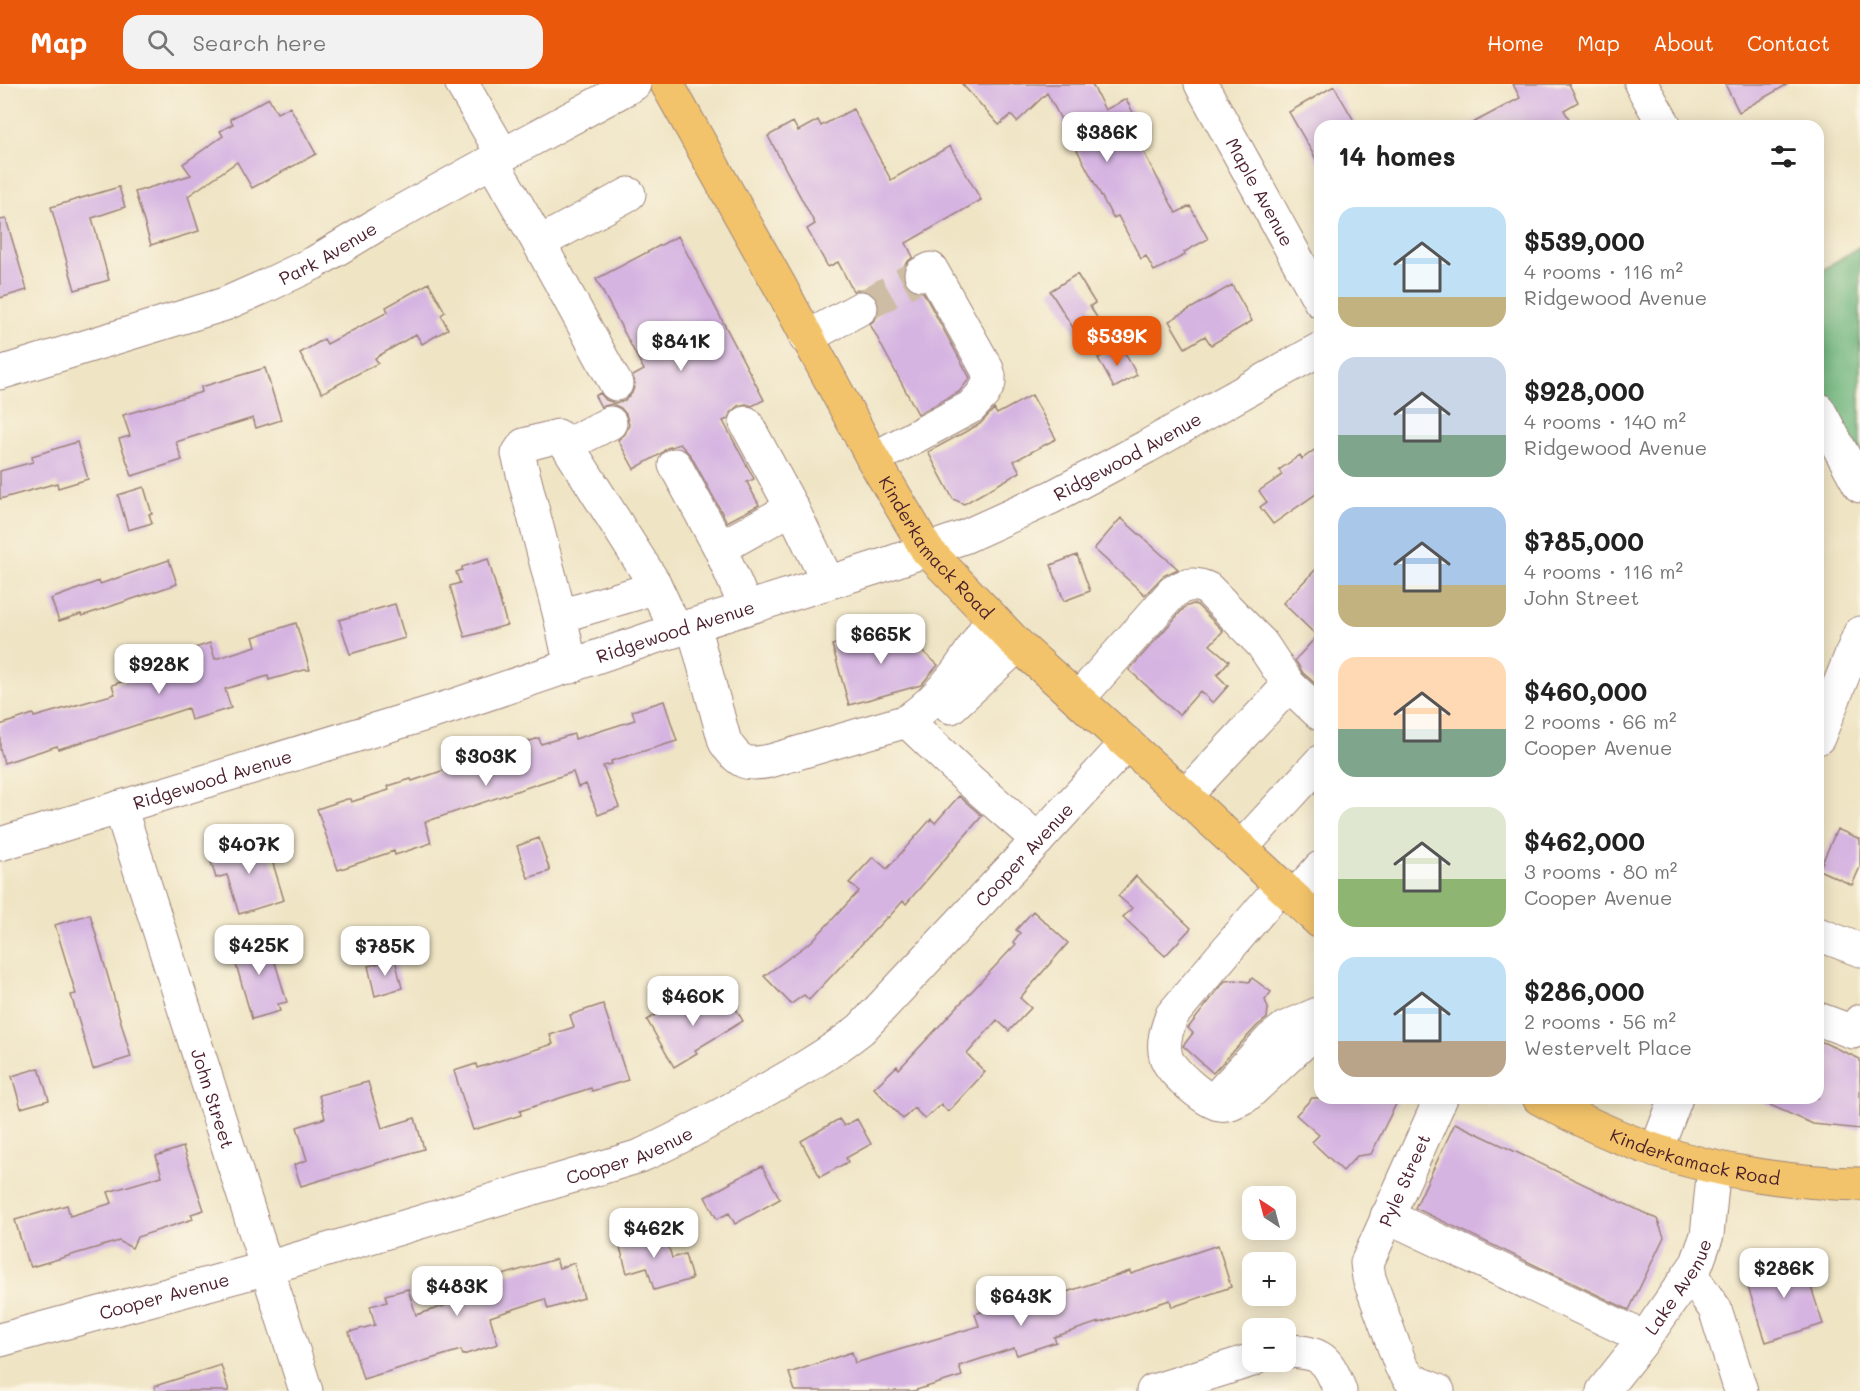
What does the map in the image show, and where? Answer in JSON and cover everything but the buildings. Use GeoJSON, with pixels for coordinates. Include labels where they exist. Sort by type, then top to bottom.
{"type":"FeatureCollection","features":[{"type":"Feature","properties":{"kind":"main road","name":"Kinderkamack Road"},"geometry":{"type":"LineString","coordinates":[[667,84],[873,459],[927,550],[1018,645],[1127,742],[1314,917]]}},
{"type":"Feature","properties":{"kind":"main road","name":"Kinderkamack Road"},"geometry":{"type":"LineString","coordinates":[[1550,1104],[1656,1150],[1714,1167],[1805,1181],[1860,1184]]}},
{"type":"Feature","properties":{"kind":"street"},"geometry":{"type":"LineString","coordinates":[[462,84],[539,243],[616,384]]}},
{"type":"Feature","properties":{"kind":"street","name":"Park Avenue"},"geometry":{"type":"LineString","coordinates":[[0,373],[225,304],[314,263],[380,223],[497,158],[589,95],[634,84]]}},
{"type":"Feature","properties":{"kind":"street","name":"Maple Avenue"},"geometry":{"type":"LineString","coordinates":[[1201,84],[1314,290]]}},
{"type":"Feature","properties":{"kind":"street"},"geometry":{"type":"LineString","coordinates":[[1641,84],[1662,120]]}},
{"type":"Feature","properties":{"kind":"street"},"geometry":{"type":"LineString","coordinates":[[539,243],[629,194]]}},
{"type":"Feature","properties":{"kind":"street"},"geometry":{"type":"LineString","coordinates":[[873,459],[970,407],[983,394],[989,383],[987,369],[931,269],[921,274]]}},
{"type":"Feature","properties":{"kind":"street"},"geometry":{"type":"LineString","coordinates":[[806,338],[861,308]]}},
{"type":"Feature","properties":{"kind":"street","name":"Ridgewood Avenue"},"geometry":{"type":"LineString","coordinates":[[0,844],[449,707],[685,627],[964,537],[1052,497],[1146,447],[1314,351]]}},
{"type":"Feature","properties":{"kind":"street"},"geometry":{"type":"LineString","coordinates":[[1824,420],[1860,486]]}},
{"type":"Feature","properties":{"kind":"street"},"geometry":{"type":"LineString","coordinates":[[567,445],[609,423]]}},
{"type":"Feature","properties":{"kind":"street"},"geometry":{"type":"LineString","coordinates":[[746,423],[792,508],[828,582]]}},
{"type":"Feature","properties":{"kind":"street"},"geometry":{"type":"LineString","coordinates":[[571,667],[518,454],[524,445],[558,436],[567,445],[654,583],[685,627],[725,742],[735,756],[741,760],[751,764],[770,761],[907,720],[924,709],[962,667],[992,618]]}},
{"type":"Feature","properties":{"kind":"street"},"geometry":{"type":"LineString","coordinates":[[675,465],[720,548],[746,608]]}},
{"type":"Feature","properties":{"kind":"street"},"geometry":{"type":"LineString","coordinates":[[720,548],[792,508]]}},
{"type":"Feature","properties":{"kind":"street"},"geometry":{"type":"LineString","coordinates":[[560,616],[629,596],[654,583]]}},
{"type":"Feature","properties":{"kind":"street"},"geometry":{"type":"LineString","coordinates":[[1078,699],[1173,592],[1182,586],[1192,584],[1208,589],[1255,636],[1289,685],[1314,708]]}},
{"type":"Feature","properties":{"kind":"street"},"geometry":{"type":"LineString","coordinates":[[1824,723],[1860,633]]}},
{"type":"Feature","properties":{"kind":"street"},"geometry":{"type":"LineString","coordinates":[[907,720],[925,722],[940,717],[1018,645]]}},
{"type":"Feature","properties":{"kind":"street"},"geometry":{"type":"LineString","coordinates":[[1185,796],[1289,685]]}},
{"type":"Feature","properties":{"kind":"street"},"geometry":{"type":"LineString","coordinates":[[907,720],[968,779],[1038,840]]}},
{"type":"Feature","properties":{"kind":"street","name":"Cooper Avenue"},"geometry":{"type":"LineString","coordinates":[[0,1340],[267,1268],[640,1156],[670,1143],[810,1066],[861,1029],[1127,742]]}},
{"type":"Feature","properties":{"kind":"street"},"geometry":{"type":"LineString","coordinates":[[1241,848],[1314,769]]}},
{"type":"Feature","properties":{"kind":"street","name":"John Street"},"geometry":{"type":"LineString","coordinates":[[120,807],[306,1391]]}},
{"type":"Feature","properties":{"kind":"street"},"geometry":{"type":"LineString","coordinates":[[1314,872],[1287,892],[1172,1015],[1166,1030],[1166,1057],[1171,1067],[1186,1083],[1220,1104],[1246,1096],[1314,1033]]}},
{"type":"Feature","properties":{"kind":"street"},"geometry":{"type":"LineString","coordinates":[[1824,936],[1860,950]]}},
{"type":"Feature","properties":{"kind":"street"},"geometry":{"type":"LineString","coordinates":[[1213,1101],[1271,1039],[1285,1028],[1314,1016]]}},
{"type":"Feature","properties":{"kind":"street"},"geometry":{"type":"LineString","coordinates":[[1824,1021],[1852,1032],[1857,1030],[1860,1021]]}},
{"type":"Feature","properties":{"kind":"street","name":"Pyle Street"},"geometry":{"type":"LineString","coordinates":[[1438,1104],[1367,1263],[1369,1278],[1401,1366],[1410,1379],[1438,1391]]}},
{"type":"Feature","properties":{"kind":"street"},"geometry":{"type":"LineString","coordinates":[[1656,1150],[1674,1104]]}},
{"type":"Feature","properties":{"kind":"street","name":"Lake Avenue"},"geometry":{"type":"LineString","coordinates":[[1603,1391],[1690,1274],[1702,1251],[1707,1236],[1714,1167]]}},
{"type":"Feature","properties":{"kind":"street"},"geometry":{"type":"LineString","coordinates":[[1387,1216],[1644,1338]]}},
{"type":"Feature","properties":{"kind":"street"},"geometry":{"type":"LineString","coordinates":[[1690,1274],[1715,1309],[1741,1391]]}},
{"type":"Feature","properties":{"kind":"street"},"geometry":{"type":"LineString","coordinates":[[1296,1351],[1318,1356],[1330,1366],[1340,1391]]}},
{"type":"Feature","properties":{"kind":"street"},"geometry":{"type":"LineString","coordinates":[[1154,1391],[1242,1362]]}},
{"type":"Feature","properties":{"kind":"green space"},"geometry":{"type":"Polygon","coordinates":[[[1860,246],[1860,486],[1824,420],[1824,269],[1860,246]]]}},
{"type":"Feature","properties":{"kind":"tunnel"},"geometry":{"type":"LineString","coordinates":[[861,308],[921,274]]}}]}
